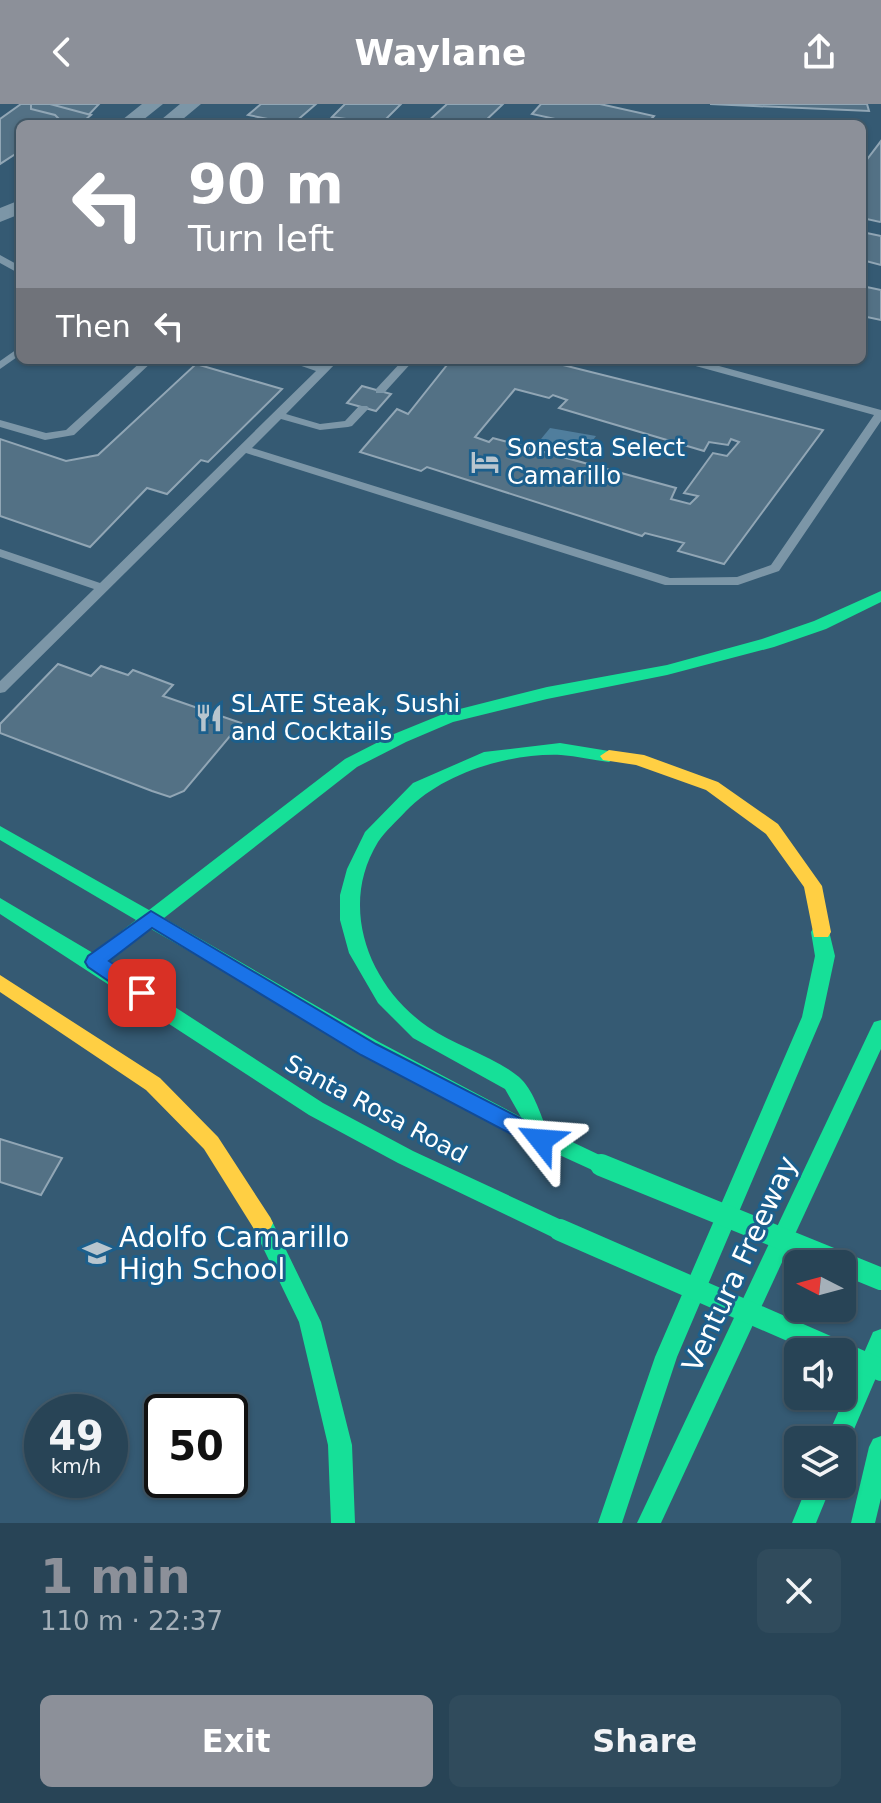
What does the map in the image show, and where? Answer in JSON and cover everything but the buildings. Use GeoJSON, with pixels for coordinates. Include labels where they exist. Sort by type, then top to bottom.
{"type":"FeatureCollection","features":[{"type":"Feature","properties":{"kind":"main road"},"geometry":{"type":"LineString","coordinates":[[95,962],[351,763],[400,738],[448,718],[547,693],[667,670],[768,643],[820,625],[881,596]]}},
{"type":"Feature","properties":{"kind":"main road"},"geometry":{"type":"LineString","coordinates":[[541,1140],[513,1084],[410,1024],[379,988],[353,939],[348,903],[357,861],[385,813],[424,783],[468,762],[521,751],[571,749],[614,753],[684,773],[732,796],[766,824],[796,858],[814,891],[824,922],[825,954],[821,990],[801,1047],[672,1341],[610,1523]]}},
{"type":"Feature","properties":{"kind":"main road","name":"Santa Rosa Road"},"geometry":{"type":"LineString","coordinates":[[0,832],[151,918],[368,1049],[541,1140],[881,1279]]}},
{"type":"Feature","properties":{"kind":"main road","name":"Santa Rosa Road"},"geometry":{"type":"LineString","coordinates":[[0,905],[60,938],[315,1108],[380,1144],[560,1230],[809,1338]]}},
{"type":"Feature","properties":{"kind":"main road"},"geometry":{"type":"LineString","coordinates":[[0,982],[153,1084],[211,1143],[265,1227],[310,1322],[340,1445],[343,1523]]}},
{"type":"Feature","properties":{"kind":"main road","name":"Ventura Freeway"},"geometry":{"type":"LineString","coordinates":[[649,1523],[881,1028]]}},
{"type":"Feature","properties":{"kind":"main road"},"geometry":{"type":"LineString","coordinates":[[844,1426],[881,1339]]}},
{"type":"Feature","properties":{"kind":"main road","name":"Santa Rosa Road"},"geometry":{"type":"LineString","coordinates":[[856,1359],[881,1370]]}},
{"type":"Feature","properties":{"kind":"main road"},"geometry":{"type":"LineString","coordinates":[[863,1523],[881,1447]]}},
{"type":"Feature","properties":{"kind":"main road"},"geometry":{"type":"LineString","coordinates":[[804,1523],[814,1498]]}},
{"type":"Feature","properties":{"kind":"street"},"geometry":{"type":"LineString","coordinates":[[132,120],[154,104]]}},
{"type":"Feature","properties":{"kind":"street"},"geometry":{"type":"LineString","coordinates":[[170,120],[192,104]]}},
{"type":"Feature","properties":{"kind":"lane"},"geometry":{"type":"LineString","coordinates":[[0,366],[16,353]]}},
{"type":"Feature","properties":{"kind":"lane"},"geometry":{"type":"LineString","coordinates":[[0,423],[45,437],[70,433],[145,364]]}},
{"type":"Feature","properties":{"kind":"lane"},"geometry":{"type":"LineString","coordinates":[[303,364],[323,370]]}},
{"type":"Feature","properties":{"kind":"lane"},"geometry":{"type":"LineString","coordinates":[[0,689],[330,364]]}},
{"type":"Feature","properties":{"kind":"lane"},"geometry":{"type":"LineString","coordinates":[[380,391],[405,364]]}},
{"type":"Feature","properties":{"kind":"lane"},"geometry":{"type":"LineString","coordinates":[[244,449],[669,582],[738,581],[775,568],[881,413],[700,364]]}},
{"type":"Feature","properties":{"kind":"lane"},"geometry":{"type":"LineString","coordinates":[[279,415],[320,427],[348,424],[363,408]]}},
{"type":"Feature","properties":{"kind":"lane"},"geometry":{"type":"LineString","coordinates":[[0,553],[102,588]]}},
{"type":"Feature","properties":{"kind":"water"},"geometry":{"type":"Polygon","coordinates":[[[550,428],[596,436],[584,453],[541,439],[550,428]]]}},
{"type":"Feature","properties":{"kind":"traffic: fast"},"geometry":{"type":"LineString","coordinates":[[95,962],[351,763],[400,738],[448,718],[547,693],[667,670],[768,643],[820,625],[881,596]]}},
{"type":"Feature","properties":{"kind":"traffic: fast"},"geometry":{"type":"LineString","coordinates":[[541,1140],[525,1102],[512,1083],[420,1032],[385,998],[359,953],[349,920],[349,895],[356,869],[371,837],[419,787],[484,758],[560,749],[609,756]]}},
{"type":"Feature","properties":{"kind":"traffic: fast"},"geometry":{"type":"LineString","coordinates":[[0,832],[372,1048],[523,1128],[601,1165]]}},
{"type":"Feature","properties":{"kind":"traffic: fast"},"geometry":{"type":"LineString","coordinates":[[0,905],[316,1109],[406,1157],[560,1230]]}},
{"type":"Feature","properties":{"kind":"traffic: fast"},"geometry":{"type":"LineString","coordinates":[[610,1523],[666,1357],[812,1017],[825,956],[821,932]]}},
{"type":"Feature","properties":{"kind":"traffic: fast"},"geometry":{"type":"LineString","coordinates":[[649,1523],[881,1028]]}},
{"type":"Feature","properties":{"kind":"traffic: fast"},"geometry":{"type":"LineString","coordinates":[[601,1165],[881,1279]]}},
{"type":"Feature","properties":{"kind":"traffic: fast"},"geometry":{"type":"LineString","coordinates":[[262,1223],[310,1322],[340,1445],[343,1523]]}},
{"type":"Feature","properties":{"kind":"traffic: fast"},"geometry":{"type":"LineString","coordinates":[[560,1230],[808,1338]]}},
{"type":"Feature","properties":{"kind":"traffic: fast"},"geometry":{"type":"LineString","coordinates":[[844,1426],[881,1339]]}},
{"type":"Feature","properties":{"kind":"traffic: fast"},"geometry":{"type":"LineString","coordinates":[[856,1359],[881,1370]]}},
{"type":"Feature","properties":{"kind":"traffic: fast"},"geometry":{"type":"LineString","coordinates":[[863,1523],[881,1447]]}},
{"type":"Feature","properties":{"kind":"traffic: fast"},"geometry":{"type":"LineString","coordinates":[[804,1523],[814,1498]]}},
{"type":"Feature","properties":{"kind":"traffic: slow"},"geometry":{"type":"LineString","coordinates":[[609,756],[638,759],[712,786],[772,829],[813,886],[821,932]]}},
{"type":"Feature","properties":{"kind":"traffic: slow"},"geometry":{"type":"LineString","coordinates":[[0,982],[153,1084],[211,1143],[262,1223]]}},
{"type":"Feature","properties":{"kind":"place","name":"Sonesta Select Camarillo"},"geometry":{"type":"Point","coordinates":[485,462]}},
{"type":"Feature","properties":{"kind":"place","name":"SLATE Steak, Sushi and Cocktails"},"geometry":{"type":"Point","coordinates":[209,718]}},
{"type":"Feature","properties":{"kind":"place","name":"Adolfo Camarillo High School"},"geometry":{"type":"Point","coordinates":[97,1253]}},
{"type":"Feature","properties":{"kind":"route"},"geometry":{"type":"LineString","coordinates":[[142,993],[95,962],[151,918],[245,978],[368,1049],[541,1140]]}}]}
